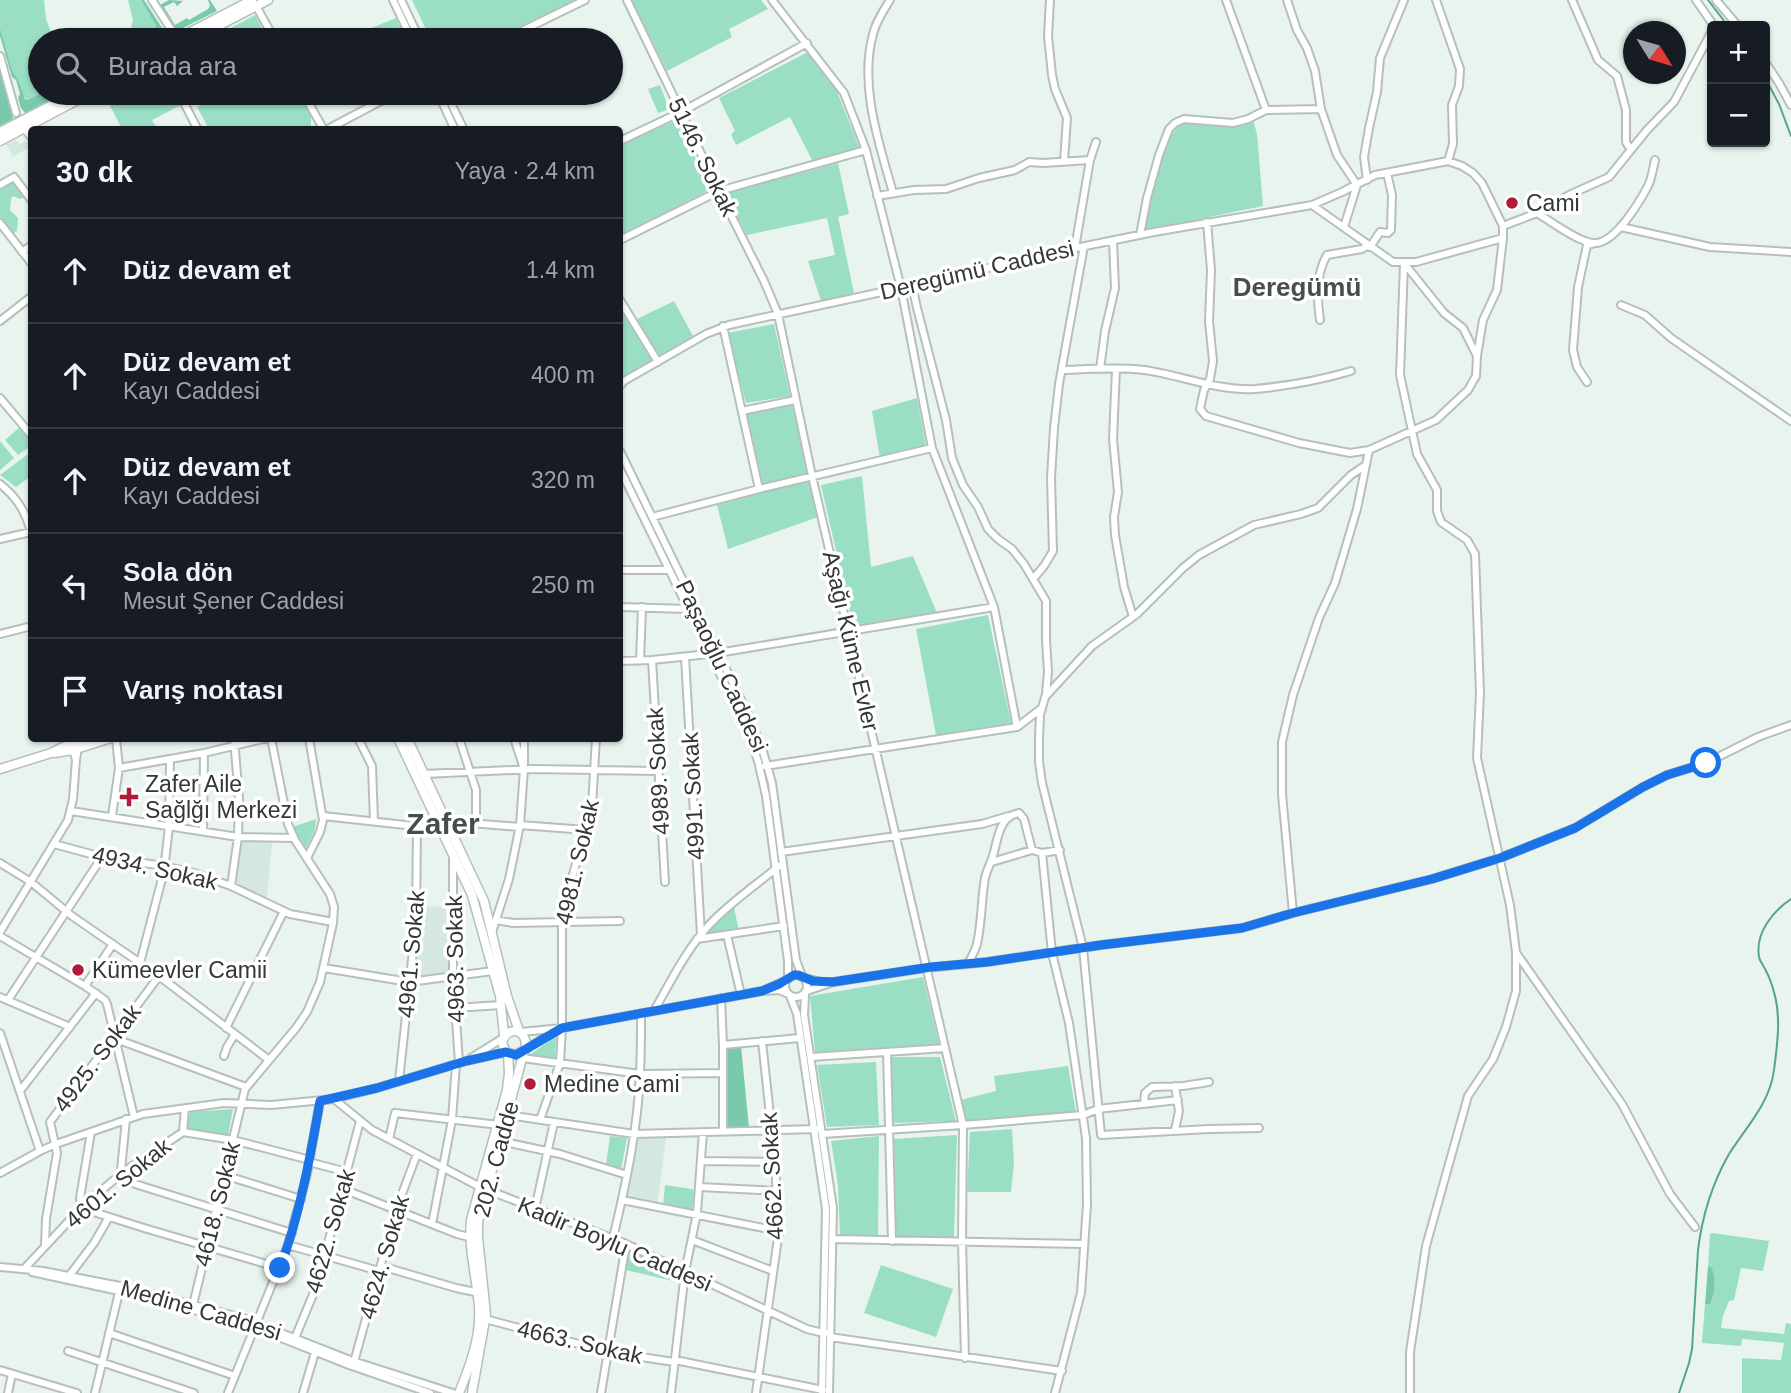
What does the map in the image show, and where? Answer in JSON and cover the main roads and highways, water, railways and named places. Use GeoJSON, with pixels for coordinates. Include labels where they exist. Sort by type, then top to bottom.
{"type":"FeatureCollection","features":[{"type":"Feature","properties":{"kind":"main road"},"geometry":{"type":"LineString","coordinates":[[202,28],[254,3],[268,0]]}},
{"type":"Feature","properties":{"kind":"main road"},"geometry":{"type":"LineString","coordinates":[[211,28],[254,3]]}},
{"type":"Feature","properties":{"kind":"main road"},"geometry":{"type":"LineString","coordinates":[[0,141],[55,105]]}},
{"type":"Feature","properties":{"kind":"main road"},"geometry":{"type":"LineString","coordinates":[[0,132],[65,105]]}},
{"type":"Feature","properties":{"kind":"main road"},"geometry":{"type":"LineString","coordinates":[[400,742],[445,824],[480,892],[507,996],[526,1041],[523,1053],[507,1053],[502,1045],[502,1005],[472,895],[453,854],[445,824],[409,742]]}},
{"type":"Feature","properties":{"kind":"main road"},"geometry":{"type":"LineString","coordinates":[[0,769],[75,744]]}},
{"type":"Feature","properties":{"kind":"main road"},"geometry":{"type":"LineString","coordinates":[[504,1036],[511,1031],[520,1032]]}},
{"type":"Feature","properties":{"kind":"main road","name":"202. Cadde"},"geometry":{"type":"LineString","coordinates":[[470,1393],[485,1319],[471,1220],[500,1141],[508,1080],[507,1053]]}},
{"type":"Feature","properties":{"kind":"main road","name":"202. Cadde"},"geometry":{"type":"LineString","coordinates":[[484,1188],[501,1125],[508,1115],[523,1053]]}},
{"type":"Feature","properties":{"kind":"main road","name":"202. Cadde"},"geometry":{"type":"LineString","coordinates":[[457,1393],[469,1367],[477,1335],[481,1293]]}},
{"type":"Feature","properties":{"kind":"main road"},"geometry":{"type":"LineString","coordinates":[[457,1393],[470,1393]]}},
{"type":"Feature","properties":{"kind":"waterway"},"geometry":{"type":"LineString","coordinates":[[1708,0],[1724,21]]}},
{"type":"Feature","properties":{"kind":"waterway"},"geometry":{"type":"LineString","coordinates":[[1768,84],[1791,136]]}},
{"type":"Feature","properties":{"kind":"waterway"},"geometry":{"type":"LineString","coordinates":[[1679,1393],[1692,1349],[1698,1250],[1709,1201],[1723,1165],[1762,1104],[1772,1082],[1778,1014],[1773,990],[1758,948],[1767,923],[1791,899]]}},
{"type":"Feature","properties":{"kind":"place","name":"Cami"},"geometry":{"type":"Point","coordinates":[1512,203]}},
{"type":"Feature","properties":{"kind":"place","name":"Zafer Aile Sağlğı Merkezi"},"geometry":{"type":"Point","coordinates":[129,797]}},
{"type":"Feature","properties":{"kind":"place","name":"Kümeevler Camii"},"geometry":{"type":"Point","coordinates":[78,970]}},
{"type":"Feature","properties":{"kind":"place","name":"Medine Cami"},"geometry":{"type":"Point","coordinates":[530,1084]}},
{"type":"Feature","properties":{"kind":"district","name":"Deregümü"},"geometry":{"type":"Point","coordinates":[1297,287]}},
{"type":"Feature","properties":{"kind":"district","name":"Zafer"},"geometry":{"type":"Point","coordinates":[443,823]}}]}
